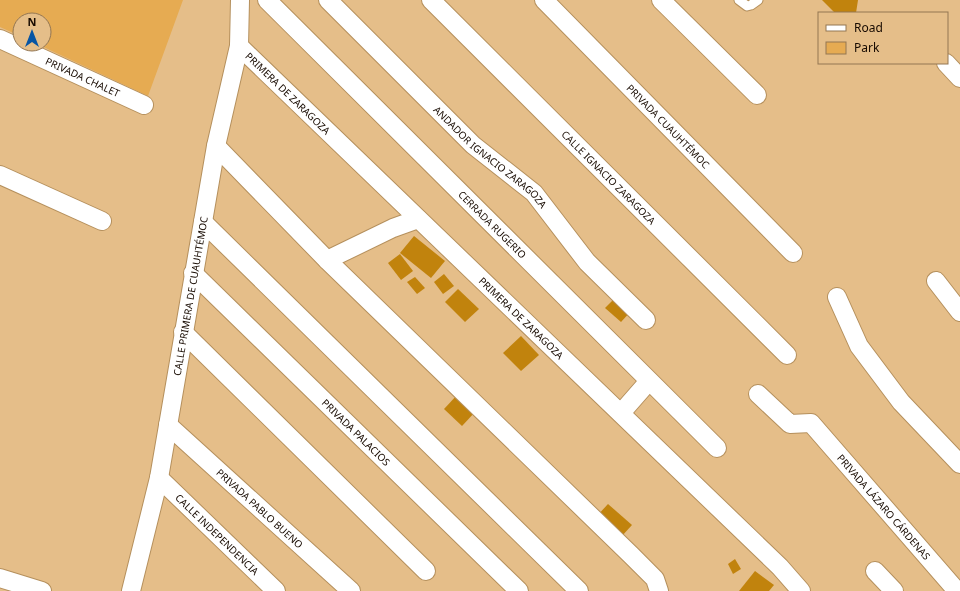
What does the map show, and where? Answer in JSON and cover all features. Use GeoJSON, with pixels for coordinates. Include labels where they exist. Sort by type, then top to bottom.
{"type":"FeatureCollection","features":[{"type":"Feature","properties":{"kind":"street","name":"CALLE PRIMERA DE CUAUHTÉMOC"},"geometry":{"type":"LineString","coordinates":[[131,591],[159,478],[216,146],[239,46],[240,0]]}},
{"type":"Feature","properties":{"kind":"street","name":"CERRADA RUGERIO"},"geometry":{"type":"LineString","coordinates":[[267,0],[718,448]]}},
{"type":"Feature","properties":{"kind":"street","name":"ANDADOR IGNACIO ZARAGOZA"},"geometry":{"type":"LineString","coordinates":[[328,0],[473,145],[534,193],[587,262],[646,320]]}},
{"type":"Feature","properties":{"kind":"street","name":"CALLE IGNACIO ZARAGOZA"},"geometry":{"type":"LineString","coordinates":[[431,0],[787,355]]}},
{"type":"Feature","properties":{"kind":"street","name":"PRIVADA CUAUHTÉMOC"},"geometry":{"type":"LineString","coordinates":[[544,0],[793,253]]}},
{"type":"Feature","properties":{"kind":"street"},"geometry":{"type":"LineString","coordinates":[[661,0],[758,95]]}},
{"type":"Feature","properties":{"kind":"street","name":"PRIVADA CHALET"},"geometry":{"type":"LineString","coordinates":[[0,39],[144,105]]}},
{"type":"Feature","properties":{"kind":"street","name":"PRIMERA DE ZARAGOZA"},"geometry":{"type":"LineString","coordinates":[[239,46],[780,567],[801,591]]}},
{"type":"Feature","properties":{"kind":"street"},"geometry":{"type":"LineString","coordinates":[[947,64],[960,78]]}},
{"type":"Feature","properties":{"kind":"street"},"geometry":{"type":"LineString","coordinates":[[216,146],[327,260],[655,579],[659,591]]}},
{"type":"Feature","properties":{"kind":"street"},"geometry":{"type":"LineString","coordinates":[[0,176],[102,221]]}},
{"type":"Feature","properties":{"kind":"street"},"geometry":{"type":"LineString","coordinates":[[327,260],[393,228],[418,218]]}},
{"type":"Feature","properties":{"kind":"street"},"geometry":{"type":"LineString","coordinates":[[203,222],[579,591]]}},
{"type":"Feature","properties":{"kind":"street","name":"PRIVADA PALACIOS"},"geometry":{"type":"LineString","coordinates":[[193,273],[520,591]]}},
{"type":"Feature","properties":{"kind":"street"},"geometry":{"type":"LineString","coordinates":[[936,281],[960,312]]}},
{"type":"Feature","properties":{"kind":"street"},"geometry":{"type":"LineString","coordinates":[[837,297],[859,346],[901,402],[960,464]]}},
{"type":"Feature","properties":{"kind":"street"},"geometry":{"type":"LineString","coordinates":[[183,332],[426,571]]}},
{"type":"Feature","properties":{"kind":"street"},"geometry":{"type":"LineString","coordinates":[[621,413],[649,381]]}},
{"type":"Feature","properties":{"kind":"street","name":"PRIVADA LÁZARO CÁRDENAS"},"geometry":{"type":"LineString","coordinates":[[758,394],[790,424],[811,422],[957,591]]}},
{"type":"Feature","properties":{"kind":"street","name":"PRIVADA PABLO BUENO"},"geometry":{"type":"LineString","coordinates":[[168,425],[351,591]]}},
{"type":"Feature","properties":{"kind":"street","name":"CALLE INDEPENDENCIA"},"geometry":{"type":"LineString","coordinates":[[159,478],[276,591]]}},
{"type":"Feature","properties":{"kind":"street"},"geometry":{"type":"LineString","coordinates":[[874,571],[894,591]]}},
{"type":"Feature","properties":{"kind":"street"},"geometry":{"type":"LineString","coordinates":[[0,578],[42,591]]}},
{"type":"Feature","properties":{"kind":"lane"},"geometry":{"type":"LineString","coordinates":[[739,0],[747,6],[758,0]]}},
{"type":"Feature","properties":{"kind":"green space"},"geometry":{"type":"Polygon","coordinates":[[[0,0],[183,0],[148,96],[52,51],[52,12],[12,12],[12,32],[0,27],[0,0]]]}},
{"type":"Feature","properties":{"kind":"building"},"geometry":{"type":"Polygon","coordinates":[[[822,0],[858,0],[856,12],[834,12],[822,0]]]}},
{"type":"Feature","properties":{"kind":"building"},"geometry":{"type":"Polygon","coordinates":[[[414,236],[445,261],[431,278],[400,253],[414,236]]]}},
{"type":"Feature","properties":{"kind":"building"},"geometry":{"type":"Polygon","coordinates":[[[400,254],[413,271],[401,280],[388,263],[400,254]]]}},
{"type":"Feature","properties":{"kind":"building"},"geometry":{"type":"Polygon","coordinates":[[[444,274],[454,286],[443,294],[434,282],[444,274]]]}},
{"type":"Feature","properties":{"kind":"building"},"geometry":{"type":"Polygon","coordinates":[[[415,277],[425,288],[417,294],[407,282],[415,277]]]}},
{"type":"Feature","properties":{"kind":"building"},"geometry":{"type":"Polygon","coordinates":[[[458,289],[479,309],[465,322],[445,302],[458,289]]]}},
{"type":"Feature","properties":{"kind":"building"},"geometry":{"type":"Polygon","coordinates":[[[617,296],[632,310],[621,322],[605,308],[617,296]]]}},
{"type":"Feature","properties":{"kind":"building"},"geometry":{"type":"Polygon","coordinates":[[[521,336],[539,355],[521,371],[503,353],[521,336]]]}},
{"type":"Feature","properties":{"kind":"building"},"geometry":{"type":"Polygon","coordinates":[[[458,394],[476,411],[462,426],[444,409],[458,394]]]}},
{"type":"Feature","properties":{"kind":"building"},"geometry":{"type":"Polygon","coordinates":[[[608,504],[632,525],[621,537],[596,517],[608,504]]]}},
{"type":"Feature","properties":{"kind":"building"},"geometry":{"type":"Polygon","coordinates":[[[735,559],[741,569],[733,574],[728,564],[735,559]]]}},
{"type":"Feature","properties":{"kind":"building"},"geometry":{"type":"Polygon","coordinates":[[[755,571],[774,585],[769,591],[739,591],[755,571]]]}}]}
